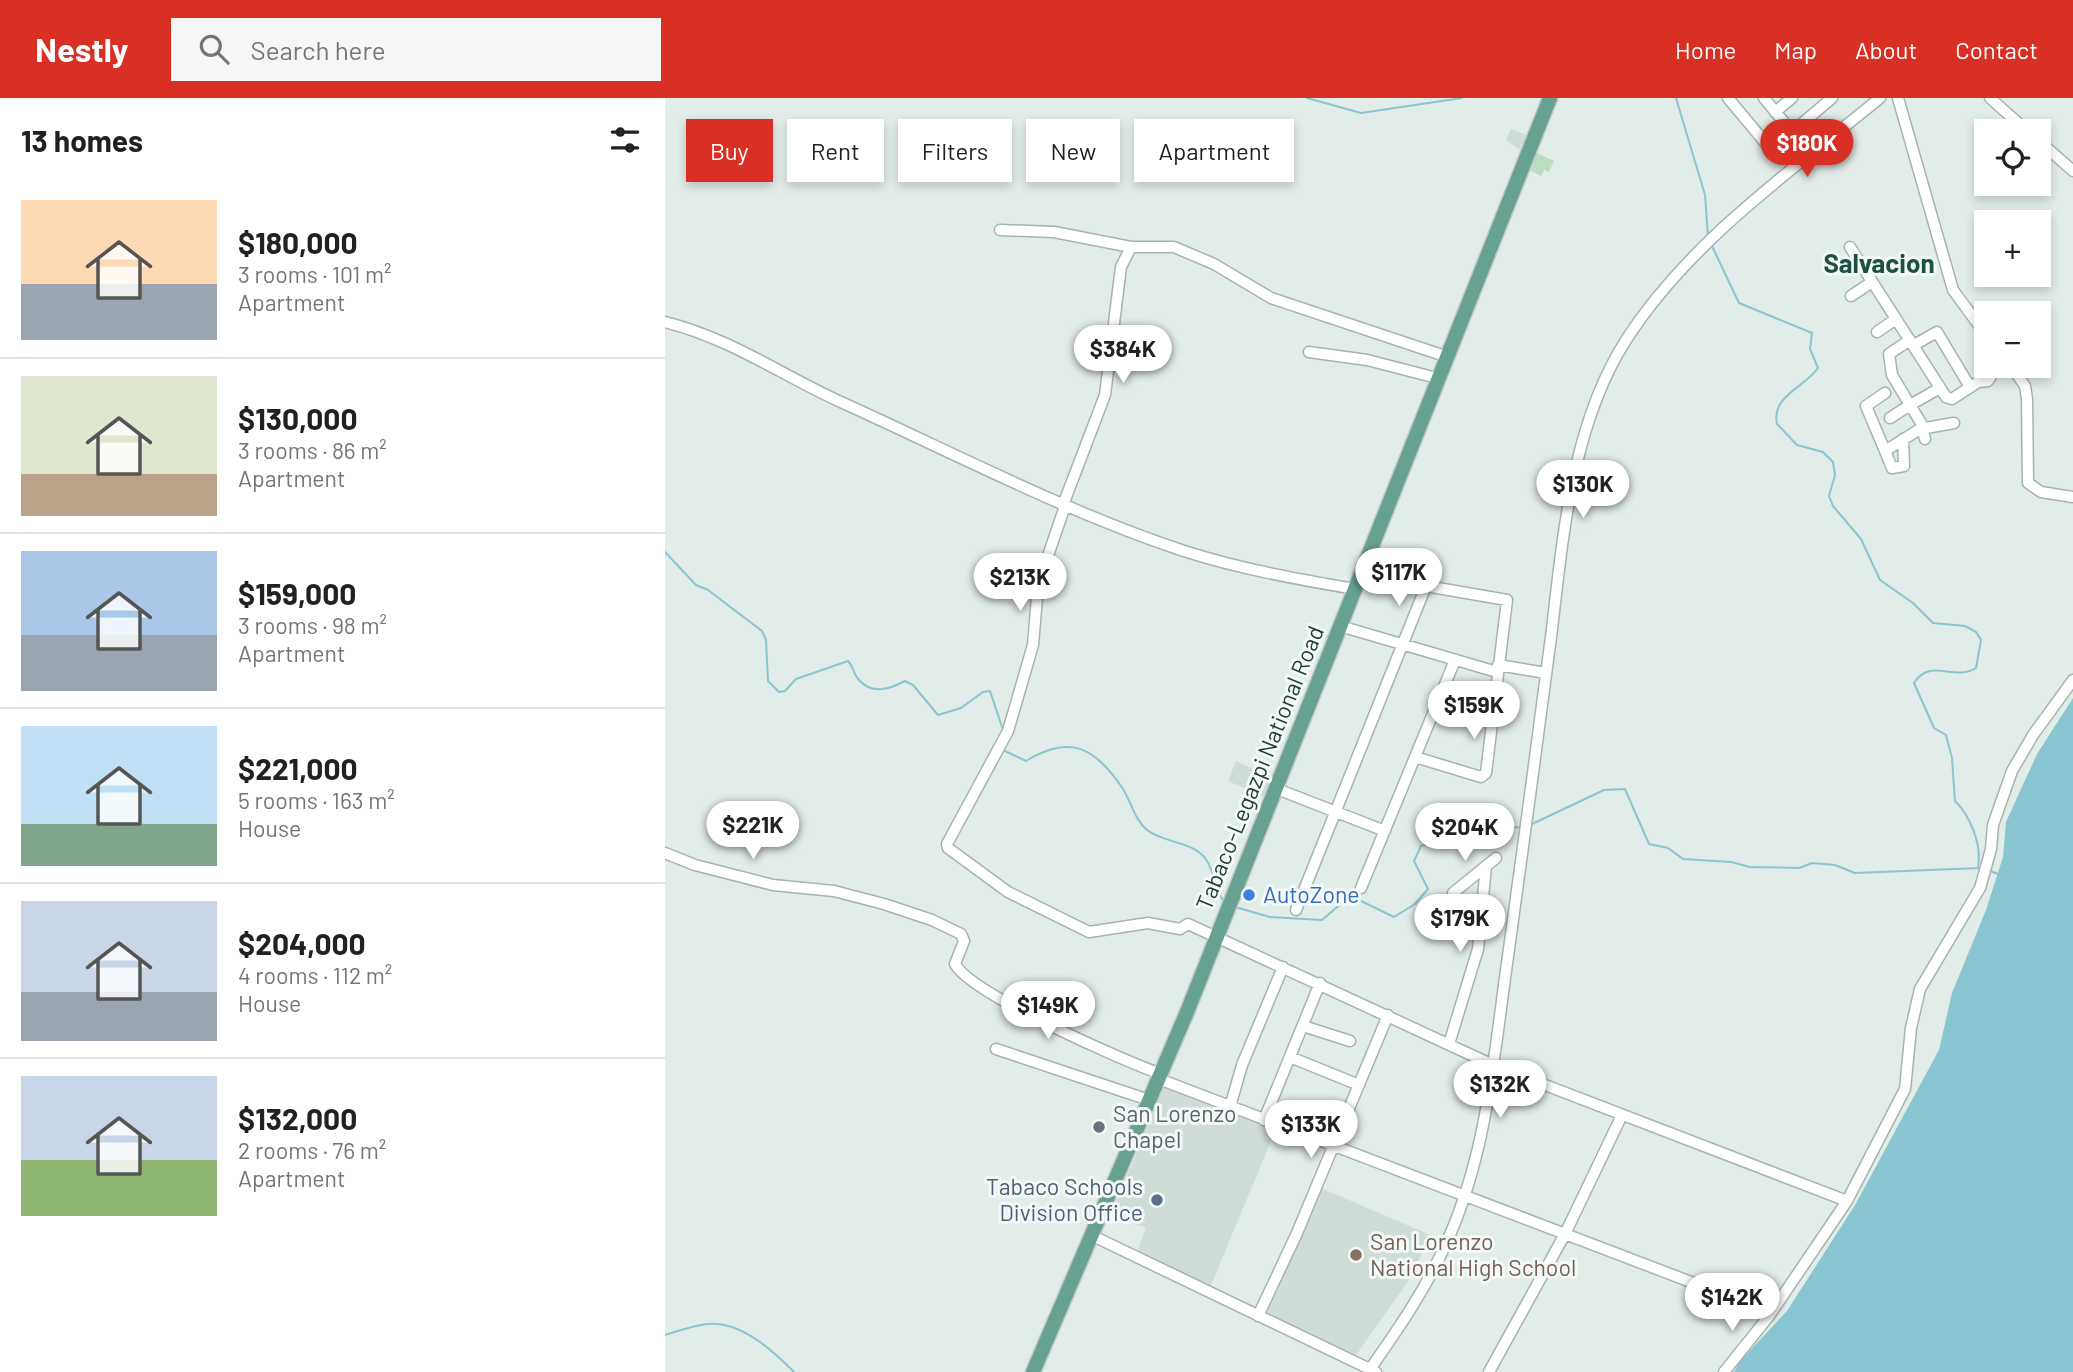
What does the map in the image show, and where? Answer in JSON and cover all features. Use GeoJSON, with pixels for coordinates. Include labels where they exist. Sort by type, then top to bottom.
{"type":"FeatureCollection","features":[{"type":"Feature","properties":{"kind":"main road","name":"Tabaco-Legazpi National Road"},"geometry":{"type":"LineString","coordinates":[[1033,1372],[1093,1236],[1217,937],[1445,356],[1550,98]]}},
{"type":"Feature","properties":{"kind":"street"},"geometry":{"type":"LineString","coordinates":[[1728,98],[1768,146]]}},
{"type":"Feature","properties":{"kind":"street"},"geometry":{"type":"LineString","coordinates":[[1764,98],[1792,132],[1832,98]]}},
{"type":"Feature","properties":{"kind":"street"},"geometry":{"type":"LineString","coordinates":[[1775,112],[1791,98]]}},
{"type":"Feature","properties":{"kind":"street"},"geometry":{"type":"LineString","coordinates":[[1093,1236],[1371,1371],[1424,1288],[1465,1196],[1479,1149],[1528,820],[1561,548],[1589,422],[1605,379],[1625,341],[1647,311],[1711,242],[1880,98]]}},
{"type":"Feature","properties":{"kind":"street"},"geometry":{"type":"LineString","coordinates":[[1898,98],[1953,290],[1974,319]]}},
{"type":"Feature","properties":{"kind":"street"},"geometry":{"type":"LineString","coordinates":[[1990,98],[2014,119]]}},
{"type":"Feature","properties":{"kind":"street"},"geometry":{"type":"LineString","coordinates":[[2051,152],[2073,171]]}},
{"type":"Feature","properties":{"kind":"street"},"geometry":{"type":"LineString","coordinates":[[1000,230],[1054,232],[1131,247],[1174,247],[1188,251],[1271,298],[1445,356]]}},
{"type":"Feature","properties":{"kind":"street"},"geometry":{"type":"LineString","coordinates":[[1131,247],[1121,267],[1105,395],[1038,584],[1033,645],[1008,731],[964,808],[948,848],[1008,892],[1089,932],[1148,923],[1180,929],[1188,924],[1493,1065],[1847,1201]]}},
{"type":"Feature","properties":{"kind":"street"},"geometry":{"type":"LineString","coordinates":[[1850,247],[1946,397],[1952,399],[1991,378]]}},
{"type":"Feature","properties":{"kind":"street"},"geometry":{"type":"LineString","coordinates":[[1851,296],[1872,282]]}},
{"type":"Feature","properties":{"kind":"street"},"geometry":{"type":"LineString","coordinates":[[1877,332],[1896,319]]}},
{"type":"Feature","properties":{"kind":"street"},"geometry":{"type":"LineString","coordinates":[[665,322],[695,330],[755,357],[839,401],[1064,505],[1184,551],[1236,566],[1355,589]]}},
{"type":"Feature","properties":{"kind":"street"},"geometry":{"type":"LineString","coordinates":[[1924,434],[1892,375],[1889,354],[1937,332],[1970,387]]}},
{"type":"Feature","properties":{"kind":"street"},"geometry":{"type":"LineString","coordinates":[[1309,352],[1367,360],[1437,378]]}},
{"type":"Feature","properties":{"kind":"street"},"geometry":{"type":"LineString","coordinates":[[2019,378],[2025,386],[2028,483],[2041,492],[2073,497]]}},
{"type":"Feature","properties":{"kind":"street"},"geometry":{"type":"LineString","coordinates":[[1891,418],[1940,388]]}},
{"type":"Feature","properties":{"kind":"street"},"geometry":{"type":"LineString","coordinates":[[1885,393],[1862,408],[1896,470],[1903,439]]}},
{"type":"Feature","properties":{"kind":"street"},"geometry":{"type":"LineString","coordinates":[[1885,451],[1903,439],[1954,424]]}},
{"type":"Feature","properties":{"kind":"street"},"geometry":{"type":"LineString","coordinates":[[1296,910],[1426,586],[1507,600],[1486,773],[1481,777],[1415,758]]}},
{"type":"Feature","properties":{"kind":"street"},"geometry":{"type":"LineString","coordinates":[[1341,626],[1455,660],[1498,669],[1546,673]]}},
{"type":"Feature","properties":{"kind":"street"},"geometry":{"type":"LineString","coordinates":[[1361,888],[1455,660]]}},
{"type":"Feature","properties":{"kind":"street"},"geometry":{"type":"LineString","coordinates":[[1724,1372],[1769,1316],[1847,1201],[1905,1089],[1912,1028],[1920,989],[1980,888],[1991,849],[1993,825],[2012,771],[2073,680]]}},
{"type":"Feature","properties":{"kind":"street"},"geometry":{"type":"LineString","coordinates":[[1277,789],[1385,831]]}},
{"type":"Feature","properties":{"kind":"street"},"geometry":{"type":"LineString","coordinates":[[665,853],[695,865],[773,885],[834,891],[932,919],[961,934],[964,942],[955,964],[975,982],[1091,1046],[1230,1107],[1725,1294]]}},
{"type":"Feature","properties":{"kind":"street"},"geometry":{"type":"LineString","coordinates":[[1453,892],[1496,858]]}},
{"type":"Feature","properties":{"kind":"street"},"geometry":{"type":"LineString","coordinates":[[1449,1044],[1478,949],[1486,866]]}},
{"type":"Feature","properties":{"kind":"street"},"geometry":{"type":"LineString","coordinates":[[1230,1107],[1242,1065],[1283,967]]}},
{"type":"Feature","properties":{"kind":"street"},"geometry":{"type":"LineString","coordinates":[[1264,1120],[1320,984]]}},
{"type":"Feature","properties":{"kind":"street"},"geometry":{"type":"LineString","coordinates":[[1258,1316],[1334,1146],[1388,1015]]}},
{"type":"Feature","properties":{"kind":"street"},"geometry":{"type":"LineString","coordinates":[[1303,1026],[1350,1041]]}},
{"type":"Feature","properties":{"kind":"street"},"geometry":{"type":"LineString","coordinates":[[996,1049],[1149,1100]]}},
{"type":"Feature","properties":{"kind":"street"},"geometry":{"type":"LineString","coordinates":[[1290,1058],[1359,1085]]}},
{"type":"Feature","properties":{"kind":"street"},"geometry":{"type":"LineString","coordinates":[[1489,1372],[1565,1234],[1622,1115]]}},
{"type":"Feature","properties":{"kind":"shaded area"},"geometry":{"type":"Polygon","coordinates":[[[1511,129],[1527,135],[1520,150],[1506,140],[1511,129]]]}},
{"type":"Feature","properties":{"kind":"shaded area"},"geometry":{"type":"Polygon","coordinates":[[[1379,562],[1385,564],[1385,576],[1379,578],[1373,576],[1371,570],[1373,564],[1379,562]]]}},
{"type":"Feature","properties":{"kind":"shaded area"},"geometry":{"type":"Polygon","coordinates":[[[1236,761],[1274,778],[1265,797],[1228,781],[1236,761]]]}},
{"type":"Feature","properties":{"kind":"shaded area"},"geometry":{"type":"Polygon","coordinates":[[[1165,1085],[1276,1129],[1209,1290],[1136,1255],[1146,1228],[1111,1215],[1165,1085]]]}},
{"type":"Feature","properties":{"kind":"shaded area","name":"San Lorenzo National High School"},"geometry":{"type":"Polygon","coordinates":[[[1321,1188],[1430,1235],[1412,1276],[1354,1358],[1264,1316],[1321,1188]]]}},
{"type":"Feature","properties":{"kind":"green space"},"geometry":{"type":"Polygon","coordinates":[[[1537,153],[1554,161],[1549,172],[1544,170],[1541,176],[1529,170],[1537,153]]]}},
{"type":"Feature","properties":{"kind":"water"},"geometry":{"type":"Polygon","coordinates":[[[2073,698],[2073,1372],[1734,1372],[1740,1361],[1787,1311],[1855,1205],[1939,1050],[1952,993],[1986,910],[2003,857],[2006,822],[2037,754],[2073,698]]]}},
{"type":"Feature","properties":{"kind":"waterway"},"geometry":{"type":"LineString","coordinates":[[1307,98],[1361,113],[1462,98]]}},
{"type":"Feature","properties":{"kind":"waterway"},"geometry":{"type":"LineString","coordinates":[[1676,98],[1705,195],[1708,236]]}},
{"type":"Feature","properties":{"kind":"waterway"},"geometry":{"type":"LineString","coordinates":[[1711,244],[1739,303],[1812,333],[1810,349],[1818,368],[1784,399],[1776,414],[1777,424],[1797,445],[1823,452],[1833,462],[1835,475],[1829,496],[1833,506],[1861,539],[1880,580],[1913,603],[1933,623],[1965,626],[1976,632],[1981,640],[1976,668],[1959,673],[1927,672],[1920,675],[1914,683],[1934,728],[1946,735],[1952,758],[1955,801],[1974,831],[1978,866]]}},
{"type":"Feature","properties":{"kind":"waterway"},"geometry":{"type":"LineString","coordinates":[[665,552],[696,585],[708,590],[762,631],[766,640],[768,681],[779,692],[785,691],[796,679],[848,661],[857,678],[870,688],[887,688],[905,681],[913,685],[938,715],[961,708],[983,692],[990,691],[1003,730]]}},
{"type":"Feature","properties":{"kind":"waterway"},"geometry":{"type":"LineString","coordinates":[[1003,750],[1026,761],[1056,748],[1081,749],[1092,755],[1113,775],[1147,830],[1192,848],[1205,858],[1224,902]]}},
{"type":"Feature","properties":{"kind":"waterway"},"geometry":{"type":"LineString","coordinates":[[1530,825],[1604,790],[1625,789],[1649,844],[1668,848],[1683,859],[1731,862],[1750,867],[1799,868],[1812,863],[1835,865],[1855,873],[1980,868]]}},
{"type":"Feature","properties":{"kind":"waterway"},"geometry":{"type":"LineString","coordinates":[[1235,907],[1270,917],[1322,920],[1343,902],[1361,901],[1394,917],[1415,904],[1428,889],[1414,861],[1421,846],[1477,830],[1521,827]]}},
{"type":"Feature","properties":{"kind":"waterway"},"geometry":{"type":"LineString","coordinates":[[1988,870],[1998,874]]}},
{"type":"Feature","properties":{"kind":"waterway"},"geometry":{"type":"LineString","coordinates":[[665,1335],[703,1325],[720,1324],[732,1327],[755,1339],[794,1372]]}},
{"type":"Feature","properties":{"kind":"place","name":"AutoZone"},"geometry":{"type":"Point","coordinates":[1249,895]}},
{"type":"Feature","properties":{"kind":"place","name":"San Lorenzo Chapel"},"geometry":{"type":"Point","coordinates":[1099,1127]}},
{"type":"Feature","properties":{"kind":"place","name":"Tabaco Schools Division Office"},"geometry":{"type":"Point","coordinates":[1157,1200]}},
{"type":"Feature","properties":{"kind":"place","name":"San Lorenzo National High School"},"geometry":{"type":"Point","coordinates":[1356,1255]}},
{"type":"Feature","properties":{"kind":"district","name":"Salvacion"},"geometry":{"type":"Point","coordinates":[1879,264]}}]}
